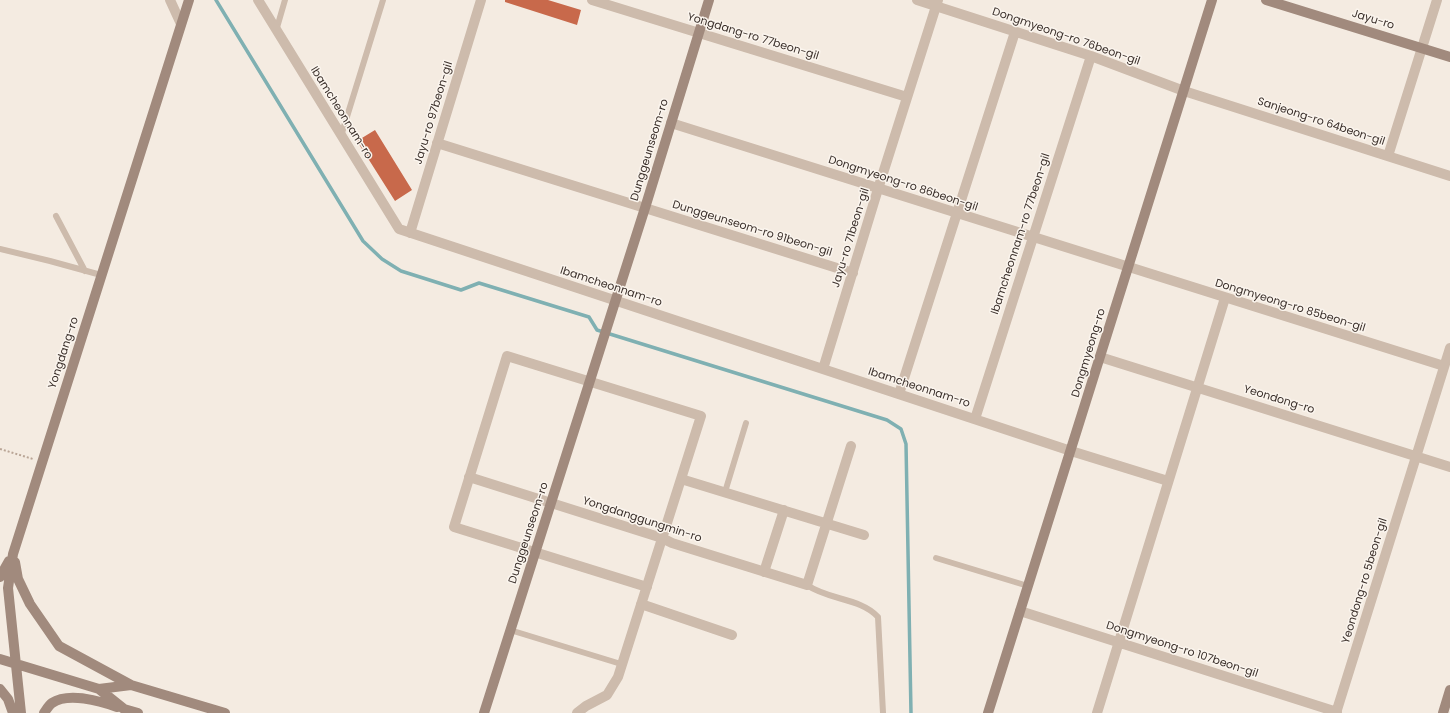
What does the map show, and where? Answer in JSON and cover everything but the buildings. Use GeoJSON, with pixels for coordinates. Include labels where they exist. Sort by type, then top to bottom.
{"type":"FeatureCollection","features":[{"type":"Feature","properties":{"kind":"street"},"geometry":{"type":"LineString","coordinates":[[170,0],[181,24]]}},
{"type":"Feature","properties":{"kind":"street","name":"Ibamcheonnam-ro"},"geometry":{"type":"LineString","coordinates":[[258,0],[399,229],[614,303],[1168,481]]}},
{"type":"Feature","properties":{"kind":"street","name":"Jayu-ro 97beon-gil"},"geometry":{"type":"LineString","coordinates":[[410,233],[481,0]]}},
{"type":"Feature","properties":{"kind":"street","name":"Yongdang-ro 77beon-gil"},"geometry":{"type":"LineString","coordinates":[[592,0],[907,97]]}},
{"type":"Feature","properties":{"kind":"street","name":"Dunggeunseom-ro"},"geometry":{"type":"LineString","coordinates":[[484,713],[645,208],[709,0]]}},
{"type":"Feature","properties":{"kind":"street","name":"Dongmyeong-ro 76beon-gil"},"geometry":{"type":"LineString","coordinates":[[917,0],[937,3],[1015,32],[1091,56],[1184,91]]}},
{"type":"Feature","properties":{"kind":"street","name":"Dongmyeong-ro"},"geometry":{"type":"LineString","coordinates":[[988,713],[1212,0]]}},
{"type":"Feature","properties":{"kind":"street","name":"Jayu-ro"},"geometry":{"type":"LineString","coordinates":[[1266,0],[1450,57]]}},
{"type":"Feature","properties":{"kind":"street"},"geometry":{"type":"LineString","coordinates":[[1388,156],[1437,0]]}},
{"type":"Feature","properties":{"kind":"street","name":"Jayu-ro 71beon-gil"},"geometry":{"type":"LineString","coordinates":[[823,369],[937,3]]}},
{"type":"Feature","properties":{"kind":"street","name":"Yongdang-ro"},"geometry":{"type":"LineString","coordinates":[[21,713],[8,588],[13,554],[188,4]]}},
{"type":"Feature","properties":{"kind":"street"},"geometry":{"type":"LineString","coordinates":[[899,394],[1015,32]]}},
{"type":"Feature","properties":{"kind":"street","name":"Ibamcheonnam-ro 77beon-gil"},"geometry":{"type":"LineString","coordinates":[[975,419],[1091,56]]}},
{"type":"Feature","properties":{"kind":"street","name":"Sanjeong-ro 64beon-gil"},"geometry":{"type":"LineString","coordinates":[[1184,91],[1450,176]]}},
{"type":"Feature","properties":{"kind":"street","name":"Dongmyeong-ro 86beon-gil"},"geometry":{"type":"LineString","coordinates":[[671,123],[1128,268]]}},
{"type":"Feature","properties":{"kind":"street","name":"Dunggeunseom-ro 91beon-gil"},"geometry":{"type":"LineString","coordinates":[[437,144],[853,272]]}},
{"type":"Feature","properties":{"kind":"street","name":"Dongmyeong-ro 85beon-gil"},"geometry":{"type":"LineString","coordinates":[[1128,268],[1444,366]]}},
{"type":"Feature","properties":{"kind":"street"},"geometry":{"type":"LineString","coordinates":[[1097,713],[1225,298]]}},
{"type":"Feature","properties":{"kind":"street","name":"Yeondong-ro 5beon-gil"},"geometry":{"type":"LineString","coordinates":[[1336,712],[1450,348]]}},
{"type":"Feature","properties":{"kind":"street"},"geometry":{"type":"LineString","coordinates":[[577,713],[586,706],[607,695],[618,677],[647,587],[701,416],[507,356],[454,527],[647,587]]}},
{"type":"Feature","properties":{"kind":"street","name":"Yeondong-ro"},"geometry":{"type":"LineString","coordinates":[[1100,357],[1450,467]]}},
{"type":"Feature","properties":{"kind":"street"},"geometry":{"type":"LineString","coordinates":[[807,585],[851,446]]}},
{"type":"Feature","properties":{"kind":"street","name":"Yongdanggungmin-ro"},"geometry":{"type":"LineString","coordinates":[[469,477],[807,585]]}},
{"type":"Feature","properties":{"kind":"street"},"geometry":{"type":"LineString","coordinates":[[681,478],[864,535]]}},
{"type":"Feature","properties":{"kind":"street"},"geometry":{"type":"LineString","coordinates":[[764,572],[784,510]]}},
{"type":"Feature","properties":{"kind":"street"},"geometry":{"type":"LineString","coordinates":[[0,577],[13,554]]}},
{"type":"Feature","properties":{"kind":"street"},"geometry":{"type":"LineString","coordinates":[[13,554],[18,579],[27,598],[59,646],[131,685],[225,713]]}},
{"type":"Feature","properties":{"kind":"street"},"geometry":{"type":"LineString","coordinates":[[641,604],[732,635]]}},
{"type":"Feature","properties":{"kind":"street","name":"Dongmyeong-ro 107beon-gil"},"geometry":{"type":"LineString","coordinates":[[1020,611],[1336,712]]}},
{"type":"Feature","properties":{"kind":"street"},"geometry":{"type":"LineString","coordinates":[[0,659],[99,689],[124,709]]}},
{"type":"Feature","properties":{"kind":"street"},"geometry":{"type":"LineString","coordinates":[[99,689],[131,685]]}},
{"type":"Feature","properties":{"kind":"street"},"geometry":{"type":"LineString","coordinates":[[0,689],[8,699],[13,713]]}},
{"type":"Feature","properties":{"kind":"street"},"geometry":{"type":"LineString","coordinates":[[1443,713],[1450,690]]}},
{"type":"Feature","properties":{"kind":"street"},"geometry":{"type":"LineString","coordinates":[[44,713],[52,703],[70,697],[99,701],[138,713]]}},
{"type":"Feature","properties":{"kind":"lane"},"geometry":{"type":"LineString","coordinates":[[276,31],[285,0]]}},
{"type":"Feature","properties":{"kind":"lane"},"geometry":{"type":"LineString","coordinates":[[341,136],[384,0]]}},
{"type":"Feature","properties":{"kind":"lane"},"geometry":{"type":"LineString","coordinates":[[56,216],[84,270]]}},
{"type":"Feature","properties":{"kind":"lane"},"geometry":{"type":"LineString","coordinates":[[0,249],[84,270],[101,276]]}},
{"type":"Feature","properties":{"kind":"lane"},"geometry":{"type":"LineString","coordinates":[[725,492],[746,423]]}},
{"type":"Feature","properties":{"kind":"lane"},"geometry":{"type":"LineString","coordinates":[[936,558],[1028,586]]}},
{"type":"Feature","properties":{"kind":"lane"},"geometry":{"type":"LineString","coordinates":[[807,585],[816,592],[864,607],[874,612],[878,617],[883,713]]}},
{"type":"Feature","properties":{"kind":"lane"},"geometry":{"type":"LineString","coordinates":[[510,630],[622,664]]}},
{"type":"Feature","properties":{"kind":"path"},"geometry":{"type":"LineString","coordinates":[[0,449],[42,462]]}},
{"type":"Feature","properties":{"kind":"waterway"},"geometry":{"type":"LineString","coordinates":[[216,0],[363,241],[382,259],[401,271],[461,290],[479,283],[589,317],[597,330],[887,420],[901,429],[906,444],[911,713]]}}]}
